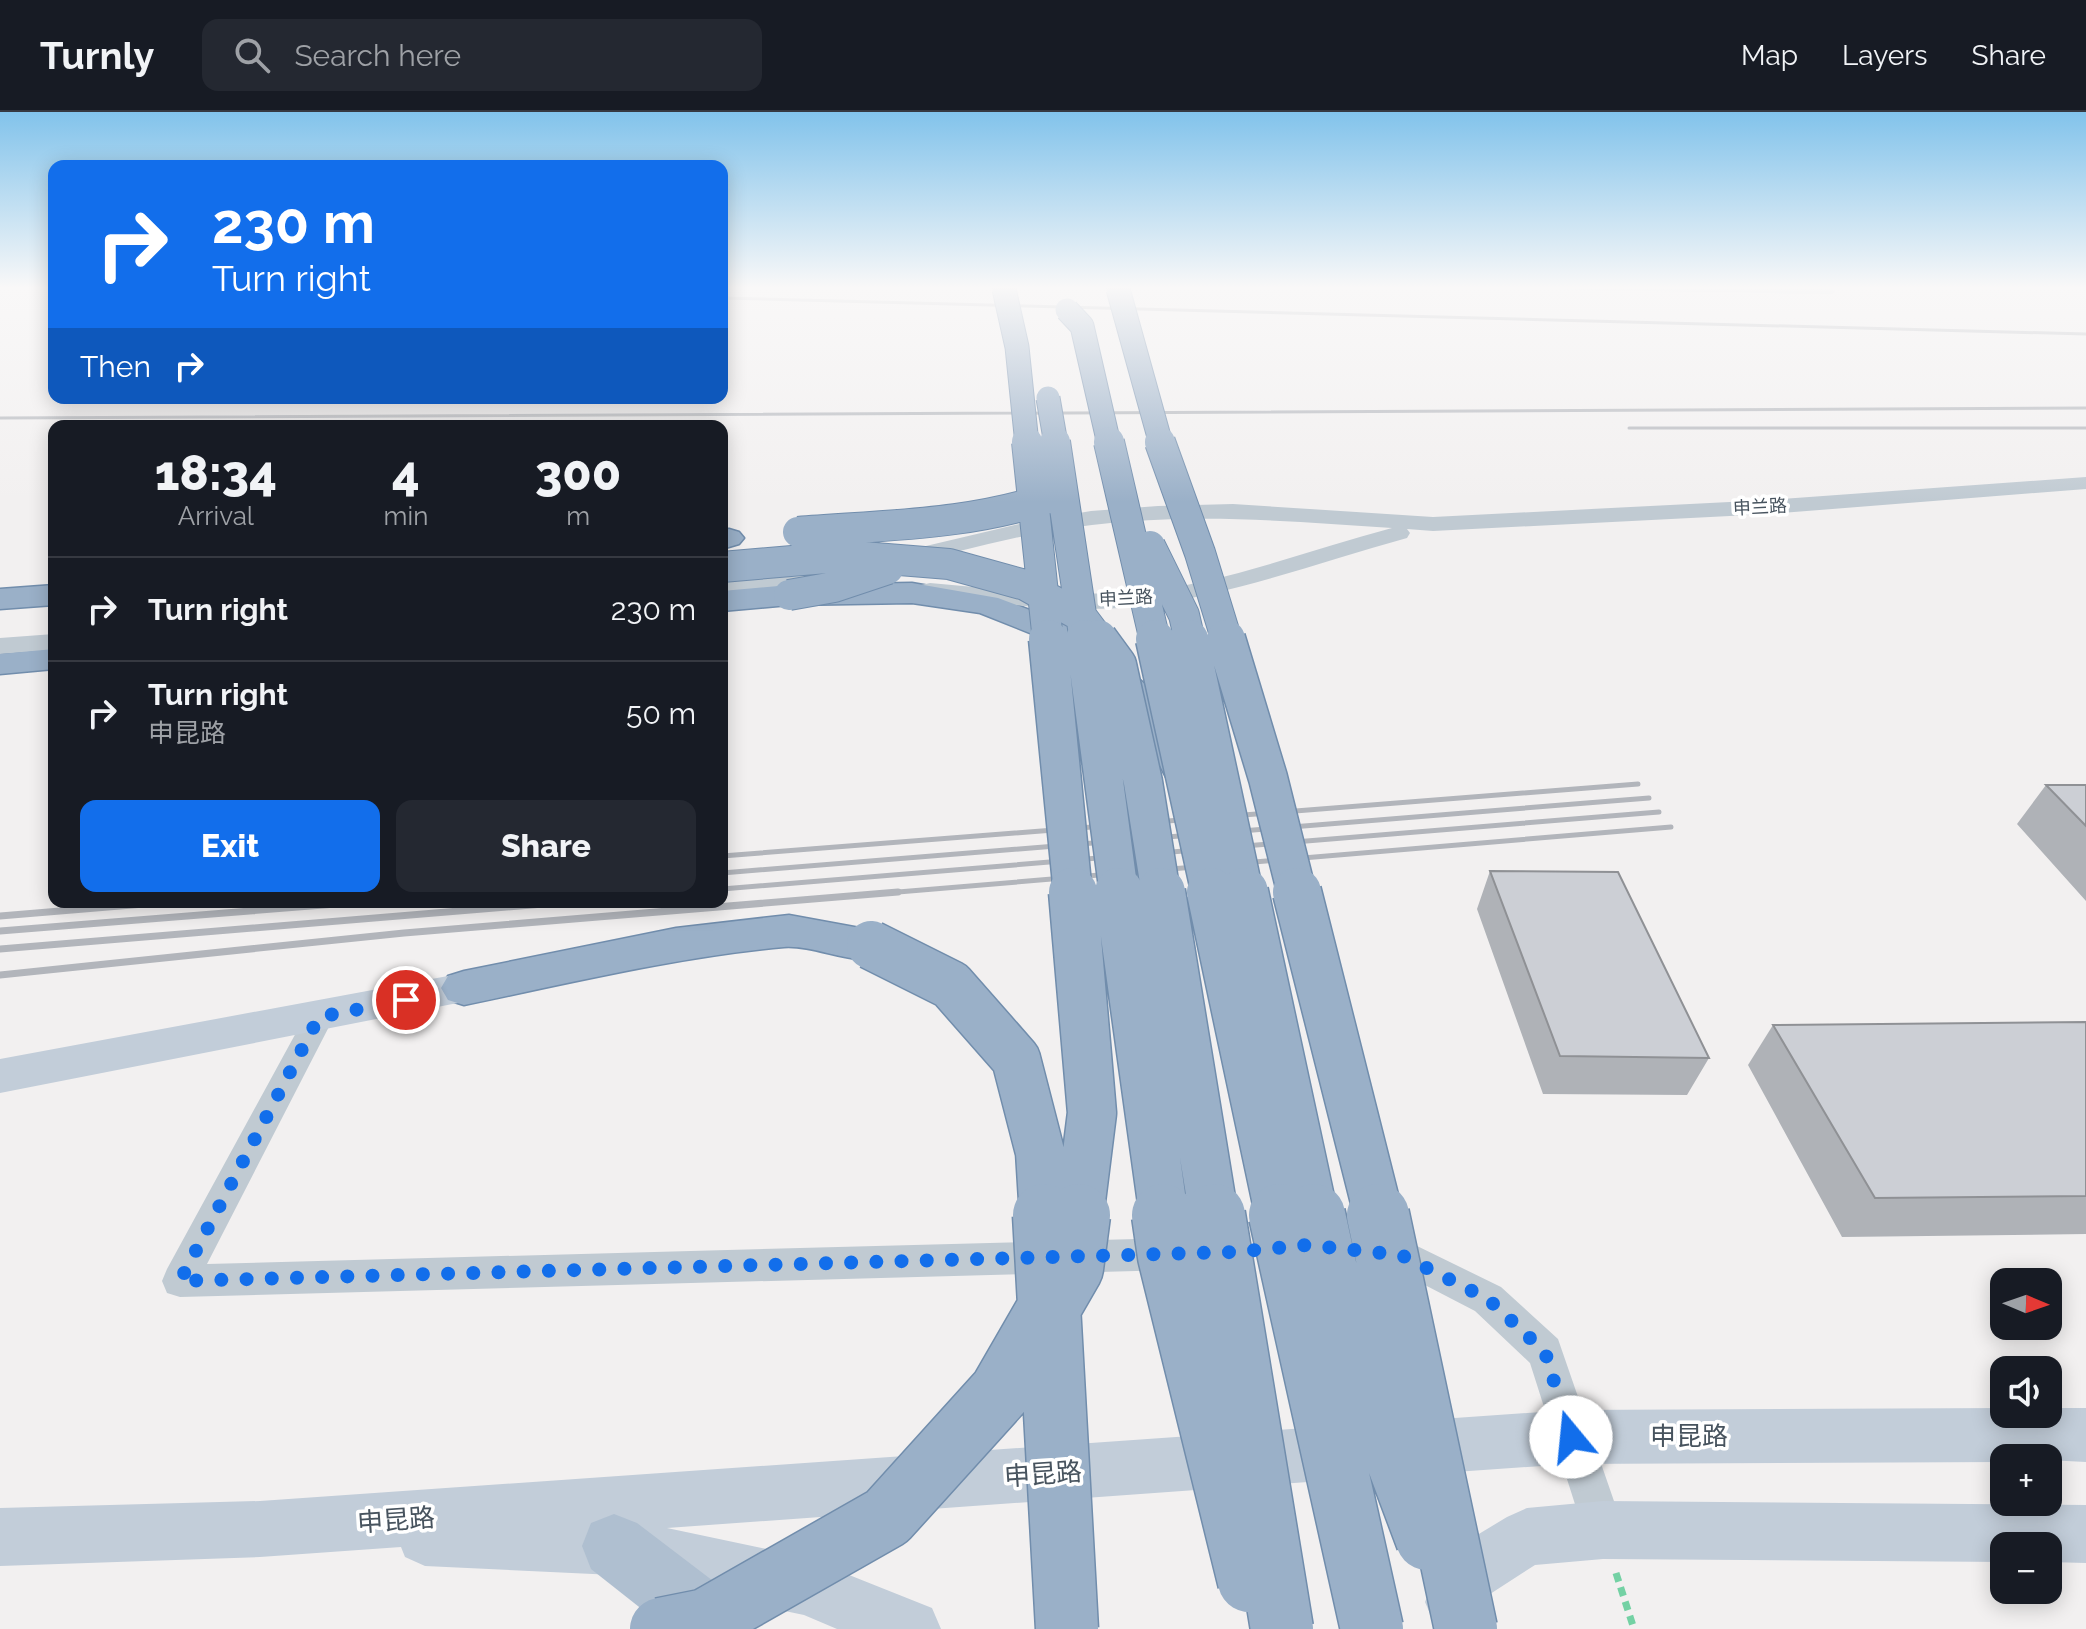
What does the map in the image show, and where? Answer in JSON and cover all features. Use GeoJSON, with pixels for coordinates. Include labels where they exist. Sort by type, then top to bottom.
{"type":"FeatureCollection","features":[{"type":"Feature","properties":{"kind":"highway"},"geometry":{"type":"LineString","coordinates":[[728,600],[800,588],[834,587],[877,574],[954,537],[986,506],[999,474],[999,360]]}},
{"type":"Feature","properties":{"kind":"highway"},"geometry":{"type":"LineString","coordinates":[[661,1629],[706,1620],[887,1517],[1001,1391],[1072,1268],[1092,1113],[1064,793],[1018,360]]}},
{"type":"Feature","properties":{"kind":"highway"},"geometry":{"type":"LineString","coordinates":[[1090,360],[1188,784],[1253,1095],[1372,1629]]}},
{"type":"Feature","properties":{"kind":"highway"},"geometry":{"type":"LineString","coordinates":[[1139,360],[1159,440],[1200,553],[1268,778],[1391,1265],[1464,1629]]}},
{"type":"Feature","properties":{"kind":"highway"},"geometry":{"type":"LineString","coordinates":[[900,523],[999,496],[1034,480],[1061,461],[1074,440],[1076,415],[1051,362]]}},
{"type":"Feature","properties":{"kind":"highway"},"geometry":{"type":"LineString","coordinates":[[1051,362],[1069,524],[1169,1256],[1261,1629]]}},
{"type":"Feature","properties":{"kind":"highway"},"geometry":{"type":"LineString","coordinates":[[728,547],[768,535],[984,515],[1042,502],[1101,475],[1137,437],[1147,407],[1145,379]]}},
{"type":"Feature","properties":{"kind":"highway"},"geometry":{"type":"LineString","coordinates":[[1117,481],[1184,615],[1326,1270],[1464,1629]]}},
{"type":"Feature","properties":{"kind":"highway"},"geometry":{"type":"LineString","coordinates":[[728,548],[949,564],[1025,585],[1082,617],[1117,665],[1143,782],[1282,1629]]}},
{"type":"Feature","properties":{"kind":"highway"},"geometry":{"type":"LineString","coordinates":[[800,588],[912,593],[987,605],[1057,632],[1107,668],[1145,704],[1188,784]]}},
{"type":"Feature","properties":{"kind":"highway"},"geometry":{"type":"LineString","coordinates":[[0,599],[48,595]]}},
{"type":"Feature","properties":{"kind":"highway"},"geometry":{"type":"LineString","coordinates":[[0,614],[48,610]]}},
{"type":"Feature","properties":{"kind":"highway"},"geometry":{"type":"LineString","coordinates":[[0,628],[48,624]]}},
{"type":"Feature","properties":{"kind":"highway"},"geometry":{"type":"LineString","coordinates":[[0,664],[48,660]]}},
{"type":"Feature","properties":{"kind":"highway"},"geometry":{"type":"LineString","coordinates":[[464,988],[676,944],[789,931],[871,945],[951,985],[1016,1059],[1040,1152],[1067,1629]]}},
{"type":"Feature","properties":{"kind":"main road"},"geometry":{"type":"LineString","coordinates":[[0,1076],[464,988]]}},
{"type":"Feature","properties":{"kind":"main road","name":"申昆路"},"geometry":{"type":"LineString","coordinates":[[0,1537],[260,1529],[1571,1437],[2086,1435]]}},
{"type":"Feature","properties":{"kind":"main road"},"geometry":{"type":"LineString","coordinates":[[260,1529],[614,1546],[804,1586],[911,1629]]}},
{"type":"Feature","properties":{"kind":"main road"},"geometry":{"type":"LineString","coordinates":[[1444,1629],[1465,1576],[1527,1537],[1603,1530],[2086,1534]]}},
{"type":"Feature","properties":{"kind":"main road"},"geometry":{"type":"LineString","coordinates":[[614,1546],[721,1629]]}},
{"type":"Feature","properties":{"kind":"street","name":"申兰路"},"geometry":{"type":"LineString","coordinates":[[800,588],[987,537],[1091,518],[1233,511],[1433,524],[1769,507],[2086,483]]}},
{"type":"Feature","properties":{"kind":"street"},"geometry":{"type":"LineString","coordinates":[[1233,511],[1265,517],[1286,526],[1302,541],[1300,555],[1284,566]]}},
{"type":"Feature","properties":{"kind":"street","name":"申兰路"},"geometry":{"type":"LineString","coordinates":[[728,587],[1105,600],[1166,595],[1433,524]]}},
{"type":"Feature","properties":{"kind":"street"},"geometry":{"type":"LineString","coordinates":[[987,537],[974,551],[970,569],[990,588],[1023,597]]}},
{"type":"Feature","properties":{"kind":"street"},"geometry":{"type":"LineString","coordinates":[[0,646],[48,642]]}},
{"type":"Feature","properties":{"kind":"street"},"geometry":{"type":"LineString","coordinates":[[319,1017],[180,1281],[1235,1252],[1307,1245],[1401,1255],[1488,1299],[1545,1352],[1603,1530]]}},
{"type":"Feature","properties":{"kind":"path"},"geometry":{"type":"LineString","coordinates":[[1603,1530],[1634,1629]]}},
{"type":"Feature","properties":{"kind":"building"},"geometry":{"type":"Polygon","coordinates":[[[2046,785],[2086,785],[2086,826],[2046,785]]]}},
{"type":"Feature","properties":{"kind":"building"},"geometry":{"type":"Polygon","coordinates":[[[1490,871],[1618,872],[1709,1058],[1560,1056],[1490,871]]]}},
{"type":"Feature","properties":{"kind":"building"},"geometry":{"type":"Polygon","coordinates":[[[2086,1022],[2086,1196],[1875,1198],[1773,1025],[2086,1022]]]}},
{"type":"Feature","properties":{"kind":"railway"},"geometry":{"type":"LineString","coordinates":[[0,418],[2086,408]]}},
{"type":"Feature","properties":{"kind":"railway"},"geometry":{"type":"LineString","coordinates":[[1629,428],[2086,428]]}},
{"type":"Feature","properties":{"kind":"railway"},"geometry":{"type":"LineString","coordinates":[[728,856],[1638,784]]}},
{"type":"Feature","properties":{"kind":"railway"},"geometry":{"type":"LineString","coordinates":[[728,873],[1649,798]]}},
{"type":"Feature","properties":{"kind":"railway"},"geometry":{"type":"LineString","coordinates":[[728,889],[1659,812]]}},
{"type":"Feature","properties":{"kind":"railway"},"geometry":{"type":"LineString","coordinates":[[882,893],[1671,827]]}},
{"type":"Feature","properties":{"kind":"railway"},"geometry":{"type":"LineString","coordinates":[[882,893],[898,892]]}},
{"type":"Feature","properties":{"kind":"railway"},"geometry":{"type":"LineString","coordinates":[[728,906],[882,893]]}},
{"type":"Feature","properties":{"kind":"railway"},"geometry":{"type":"LineString","coordinates":[[874,894],[882,893]]}},
{"type":"Feature","properties":{"kind":"railway"},"geometry":{"type":"LineString","coordinates":[[0,916],[96,908]]}},
{"type":"Feature","properties":{"kind":"railway"},"geometry":{"type":"LineString","coordinates":[[0,931],[286,908]]}},
{"type":"Feature","properties":{"kind":"railway"},"geometry":{"type":"LineString","coordinates":[[0,949],[495,908]]}},
{"type":"Feature","properties":{"kind":"railway"},"geometry":{"type":"LineString","coordinates":[[0,975],[404,933],[705,908]]}},
{"type":"Feature","properties":{"kind":"route"},"geometry":{"type":"LineString","coordinates":[[406,1000],[319,1017],[180,1281],[1235,1252],[1307,1245],[1401,1255],[1488,1299],[1545,1352],[1571,1437]]}}]}
